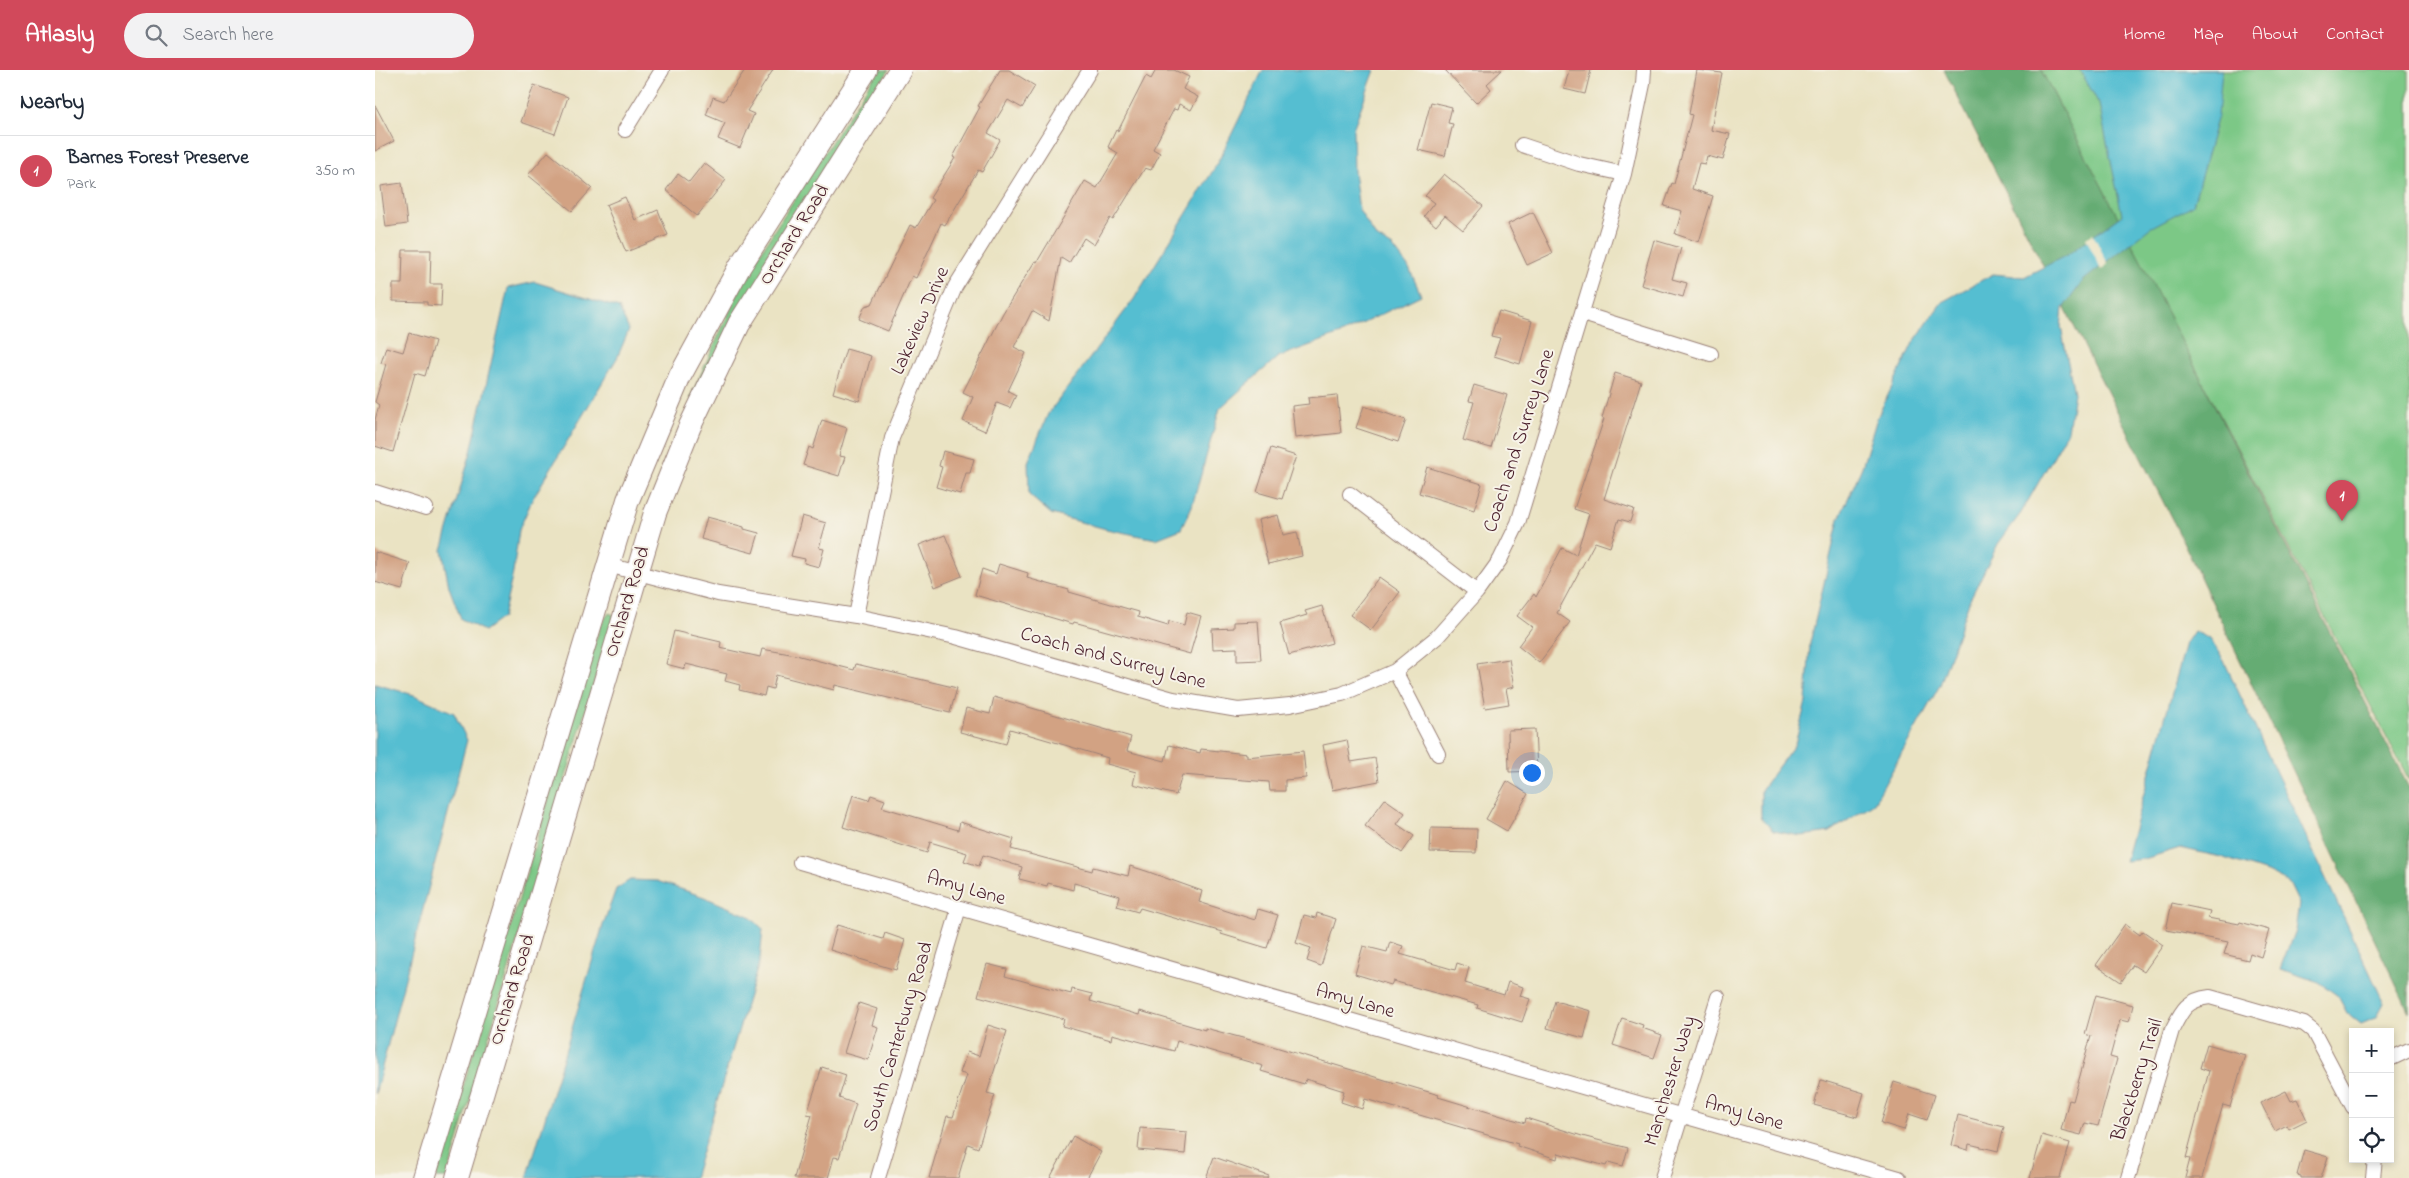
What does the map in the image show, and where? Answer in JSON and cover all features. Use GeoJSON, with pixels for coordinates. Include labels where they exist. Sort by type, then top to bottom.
{"type":"FeatureCollection","features":[{"type":"Feature","properties":{"kind":"main road","name":"Orchard Road"},"geometry":{"type":"LineString","coordinates":[[425,1178],[628,500],[680,376],[740,266],[866,70]]}},
{"type":"Feature","properties":{"kind":"main road","name":"Orchard Road"},"geometry":{"type":"LineString","coordinates":[[457,1178],[655,513],[687,435],[739,324],[900,70]]}},
{"type":"Feature","properties":{"kind":"street"},"geometry":{"type":"LineString","coordinates":[[625,130],[662,70]]}},
{"type":"Feature","properties":{"kind":"street","name":"Lakeview Drive"},"geometry":{"type":"LineString","coordinates":[[856,616],[892,438],[955,287],[1090,70]]}},
{"type":"Feature","properties":{"kind":"street","name":"Coach and Surrey Lane"},"geometry":{"type":"LineString","coordinates":[[608,565],[718,594],[856,616],[956,637],[1173,699],[1238,710],[1290,705],[1342,694],[1395,671],[1437,637],[1477,592],[1499,560],[1519,523],[1624,174],[1643,84],[1644,70]]}},
{"type":"Feature","properties":{"kind":"street"},"geometry":{"type":"LineString","coordinates":[[1522,146],[1579,164],[1624,174]]}},
{"type":"Feature","properties":{"kind":"street"},"geometry":{"type":"LineString","coordinates":[[1583,314],[1711,354]]}},
{"type":"Feature","properties":{"kind":"street"},"geometry":{"type":"LineString","coordinates":[[375,492],[426,508]]}},
{"type":"Feature","properties":{"kind":"street"},"geometry":{"type":"LineString","coordinates":[[1350,494],[1477,592]]}},
{"type":"Feature","properties":{"kind":"street"},"geometry":{"type":"LineString","coordinates":[[1395,671],[1438,754]]}},
{"type":"Feature","properties":{"kind":"street","name":"Amy Lane"},"geometry":{"type":"LineString","coordinates":[[800,862],[1899,1178]]}},
{"type":"Feature","properties":{"kind":"street","name":"South Canterbury Road"},"geometry":{"type":"LineString","coordinates":[[878,1178],[959,908]]}},
{"type":"Feature","properties":{"kind":"street","name":"Manchester Way"},"geometry":{"type":"LineString","coordinates":[[1662,1178],[1718,996]]}},
{"type":"Feature","properties":{"kind":"street","name":"Blackberry Trail"},"geometry":{"type":"LineString","coordinates":[[2128,1178],[2172,1030],[2182,1010],[2196,999],[2210,997],[2304,1024],[2313,1031],[2347,1081]]}},
{"type":"Feature","properties":{"kind":"street"},"geometry":{"type":"LineString","coordinates":[[2394,1057],[2409,1050]]}},
{"type":"Feature","properties":{"kind":"street"},"geometry":{"type":"LineString","coordinates":[[2373,1178],[2375,1163]]}},
{"type":"Feature","properties":{"kind":"green space"},"geometry":{"type":"Polygon","coordinates":[[[878,70],[889,70],[692,399],[690,398],[744,280],[878,70]]]}},
{"type":"Feature","properties":{"kind":"green space"},"geometry":{"type":"Polygon","coordinates":[[[1944,70],[2041,70],[2142,263],[2409,788],[2409,1012],[2179,533],[1944,70]]]}},
{"type":"Feature","properties":{"kind":"green space"},"geometry":{"type":"Polygon","coordinates":[[[2041,70],[2409,70],[2409,780],[2041,70]]]}},
{"type":"Feature","properties":{"kind":"green space"},"geometry":{"type":"Polygon","coordinates":[[[609,613],[614,615],[447,1178],[436,1178],[600,626],[609,613]]]}},
{"type":"Feature","properties":{"kind":"water"},"geometry":{"type":"Polygon","coordinates":[[[1263,70],[1375,70],[1353,129],[1354,172],[1359,210],[1376,237],[1393,247],[1409,268],[1421,295],[1343,333],[1278,357],[1220,408],[1192,506],[1181,529],[1156,539],[1106,529],[1051,514],[1029,495],[1028,462],[1048,414],[1134,299],[1217,164],[1263,70]]]}},
{"type":"Feature","properties":{"kind":"water"},"geometry":{"type":"Polygon","coordinates":[[[2080,70],[2222,70],[2218,116],[2193,205],[2150,228],[2084,280],[2063,308],[2061,327],[2074,393],[2068,431],[2021,513],[1998,544],[1970,599],[1940,685],[1874,803],[1830,832],[1801,836],[1773,831],[1761,817],[1761,790],[1795,744],[1806,702],[1810,643],[1839,519],[1862,467],[1877,418],[1913,343],[1942,302],[1993,274],[2024,277],[2067,255],[2122,215],[2099,104],[2080,70]]]}},
{"type":"Feature","properties":{"kind":"water"},"geometry":{"type":"Polygon","coordinates":[[[535,282],[619,308],[629,330],[617,358],[532,500],[519,530],[513,573],[503,617],[484,631],[461,619],[449,587],[442,550],[471,452],[508,288],[535,282]]]}},
{"type":"Feature","properties":{"kind":"water"},"geometry":{"type":"Polygon","coordinates":[[[2194,631],[2210,639],[2224,661],[2384,1003],[2376,1018],[2361,1024],[2347,1013],[2338,996],[2319,982],[2280,969],[2295,930],[2299,904],[2289,883],[2267,872],[2221,857],[2180,848],[2144,859],[2125,861],[2186,643],[2194,631]]]}},
{"type":"Feature","properties":{"kind":"water"},"geometry":{"type":"Polygon","coordinates":[[[375,684],[414,695],[454,713],[467,740],[375,1094],[375,684]]]}},
{"type":"Feature","properties":{"kind":"water"},"geometry":{"type":"Polygon","coordinates":[[[630,880],[657,881],[704,897],[749,916],[763,929],[760,959],[694,1178],[527,1178],[603,925],[616,889],[630,880]]]}},
{"type":"Feature","properties":{"kind":"pier"},"geometry":{"type":"Polygon","coordinates":[[[2093,234],[2108,264],[2101,270],[2086,238],[2093,234]]]}},
{"type":"Feature","properties":{"kind":"building"},"geometry":{"type":"Polygon","coordinates":[[[745,70],[773,70],[747,111],[754,114],[740,148],[718,139],[725,123],[706,115],[713,97],[724,101],[745,70]]]}},
{"type":"Feature","properties":{"kind":"building"},"geometry":{"type":"Polygon","coordinates":[[[1000,70],[1009,70],[1035,86],[1022,108],[1008,100],[988,133],[1000,140],[982,172],[978,170],[945,225],[941,223],[916,278],[912,276],[888,331],[859,319],[865,306],[872,304],[910,225],[916,228],[933,200],[930,198],[955,158],[953,157],[980,107],[978,106],[1000,70]]]}},
{"type":"Feature","properties":{"kind":"building"},"geometry":{"type":"Polygon","coordinates":[[[1156,70],[1174,70],[1189,77],[1183,89],[1198,97],[1191,110],[1179,104],[1177,110],[1174,109],[1153,149],[1160,153],[1151,170],[1145,168],[1113,220],[1110,218],[1094,245],[1084,238],[1069,263],[1061,258],[1049,321],[1032,311],[1014,347],[1026,353],[1008,391],[1016,395],[1010,408],[997,403],[985,431],[963,421],[973,397],[963,392],[1003,313],[1035,261],[1037,262],[1085,181],[1097,188],[1118,153],[1108,147],[1116,130],[1118,131],[1146,76],[1151,79],[1156,70]]]}},
{"type":"Feature","properties":{"kind":"building"},"geometry":{"type":"Polygon","coordinates":[[[1445,70],[1502,70],[1487,84],[1491,89],[1476,103],[1445,70]]]}},
{"type":"Feature","properties":{"kind":"building"},"geometry":{"type":"Polygon","coordinates":[[[1569,70],[1591,70],[1585,94],[1564,89],[1569,70]]]}},
{"type":"Feature","properties":{"kind":"building"},"geometry":{"type":"Polygon","coordinates":[[[1697,70],[1722,73],[1711,130],[1730,134],[1723,160],[1707,156],[1705,164],[1699,163],[1692,189],[1713,196],[1699,242],[1675,234],[1682,211],[1664,206],[1672,183],[1674,184],[1692,115],[1689,114],[1697,70]]]}},
{"type":"Feature","properties":{"kind":"building"},"geometry":{"type":"Polygon","coordinates":[[[534,85],[568,97],[555,134],[521,122],[534,85]]]}},
{"type":"Feature","properties":{"kind":"building"},"geometry":{"type":"Polygon","coordinates":[[[1431,102],[1452,107],[1448,123],[1453,124],[1445,156],[1418,150],[1431,102]]]}},
{"type":"Feature","properties":{"kind":"building"},"geometry":{"type":"Polygon","coordinates":[[[375,105],[394,141],[375,151],[375,105]]]}},
{"type":"Feature","properties":{"kind":"building"},"geometry":{"type":"Polygon","coordinates":[[[548,152],[592,188],[572,211],[528,175],[548,152]]]}},
{"type":"Feature","properties":{"kind":"building"},"geometry":{"type":"Polygon","coordinates":[[[704,163],[726,180],[697,216],[666,190],[678,174],[689,182],[704,163]]]}},
{"type":"Feature","properties":{"kind":"building"},"geometry":{"type":"Polygon","coordinates":[[[1444,174],[1483,206],[1463,230],[1445,215],[1436,226],[1424,216],[1434,203],[1425,196],[1444,174]]]}},
{"type":"Feature","properties":{"kind":"building"},"geometry":{"type":"Polygon","coordinates":[[[402,183],[407,224],[386,227],[381,186],[402,183]]]}},
{"type":"Feature","properties":{"kind":"building"},"geometry":{"type":"Polygon","coordinates":[[[625,197],[635,220],[658,210],[668,235],[626,252],[606,205],[625,197]]]}},
{"type":"Feature","properties":{"kind":"building"},"geometry":{"type":"Polygon","coordinates":[[[1533,212],[1553,253],[1527,265],[1508,224],[1533,212]]]}},
{"type":"Feature","properties":{"kind":"building"},"geometry":{"type":"Polygon","coordinates":[[[1654,240],[1681,248],[1672,279],[1687,283],[1683,297],[1641,285],[1654,240]]]}},
{"type":"Feature","properties":{"kind":"building"},"geometry":{"type":"Polygon","coordinates":[[[403,250],[431,250],[430,284],[442,284],[441,306],[427,305],[427,302],[393,301],[393,284],[402,284],[403,250]]]}},
{"type":"Feature","properties":{"kind":"building"},"geometry":{"type":"Polygon","coordinates":[[[1499,311],[1532,321],[1520,364],[1494,356],[1500,338],[1491,336],[1499,311]]]}},
{"type":"Feature","properties":{"kind":"building"},"geometry":{"type":"Polygon","coordinates":[[[409,333],[435,341],[425,376],[415,373],[393,452],[375,446],[375,420],[379,405],[375,402],[386,364],[381,363],[386,347],[403,352],[409,333]]]}},
{"type":"Feature","properties":{"kind":"building"},"geometry":{"type":"Polygon","coordinates":[[[846,349],[871,356],[859,401],[833,393],[846,349]]]}},
{"type":"Feature","properties":{"kind":"building"},"geometry":{"type":"Polygon","coordinates":[[[1615,373],[1641,381],[1604,499],[1634,509],[1630,522],[1619,519],[1610,547],[1595,542],[1557,613],[1570,622],[1539,663],[1518,646],[1532,627],[1517,616],[1534,594],[1536,597],[1562,548],[1576,555],[1589,514],[1574,509],[1604,419],[1602,418],[1615,373]]]}},
{"type":"Feature","properties":{"kind":"building"},"geometry":{"type":"Polygon","coordinates":[[[1474,385],[1507,395],[1491,448],[1463,440],[1474,402],[1469,401],[1474,385]]]}},
{"type":"Feature","properties":{"kind":"building"},"geometry":{"type":"Polygon","coordinates":[[[1337,395],[1341,433],[1295,438],[1292,406],[1309,404],[1308,398],[1337,395]]]}},
{"type":"Feature","properties":{"kind":"building"},"geometry":{"type":"Polygon","coordinates":[[[1364,406],[1406,420],[1398,442],[1356,428],[1364,406]]]}},
{"type":"Feature","properties":{"kind":"building"},"geometry":{"type":"Polygon","coordinates":[[[822,420],[847,428],[839,456],[845,457],[839,476],[803,465],[809,447],[813,449],[822,420]]]}},
{"type":"Feature","properties":{"kind":"building"},"geometry":{"type":"Polygon","coordinates":[[[1271,448],[1296,456],[1282,499],[1257,492],[1271,448]]]}},
{"type":"Feature","properties":{"kind":"building"},"geometry":{"type":"Polygon","coordinates":[[[943,451],[974,459],[970,473],[966,473],[960,494],[936,487],[942,467],[939,466],[943,451]]]}},
{"type":"Feature","properties":{"kind":"building"},"geometry":{"type":"Polygon","coordinates":[[[1427,467],[1482,484],[1474,510],[1419,493],[1427,467]]]}},
{"type":"Feature","properties":{"kind":"building"},"geometry":{"type":"Polygon","coordinates":[[[1278,515],[1283,535],[1297,532],[1302,556],[1268,564],[1258,520],[1278,515]]]}},
{"type":"Feature","properties":{"kind":"building"},"geometry":{"type":"Polygon","coordinates":[[[802,516],[826,523],[819,548],[824,549],[819,567],[804,563],[805,559],[791,556],[802,516]]]}},
{"type":"Feature","properties":{"kind":"building"},"geometry":{"type":"Polygon","coordinates":[[[707,517],[759,533],[753,553],[701,539],[707,517]]]}},
{"type":"Feature","properties":{"kind":"building"},"geometry":{"type":"Polygon","coordinates":[[[945,535],[962,576],[935,587],[919,545],[945,535]]]}},
{"type":"Feature","properties":{"kind":"building"},"geometry":{"type":"Polygon","coordinates":[[[375,552],[410,563],[402,590],[375,582],[375,552]]]}},
{"type":"Feature","properties":{"kind":"building"},"geometry":{"type":"Polygon","coordinates":[[[999,564],[1028,573],[1027,578],[1139,612],[1138,617],[1168,626],[1169,621],[1184,625],[1187,612],[1201,616],[1190,654],[1074,622],[1073,624],[975,595],[982,569],[996,574],[999,564]]]}},
{"type":"Feature","properties":{"kind":"building"},"geometry":{"type":"Polygon","coordinates":[[[1379,577],[1400,592],[1371,630],[1350,615],[1379,577]]]}},
{"type":"Feature","properties":{"kind":"building"},"geometry":{"type":"Polygon","coordinates":[[[1322,606],[1332,643],[1289,655],[1280,623],[1307,615],[1305,611],[1322,606]]]}},
{"type":"Feature","properties":{"kind":"building"},"geometry":{"type":"Polygon","coordinates":[[[1258,621],[1261,660],[1237,661],[1237,648],[1213,649],[1212,629],[1234,628],[1234,622],[1258,621]]]}},
{"type":"Feature","properties":{"kind":"building"},"geometry":{"type":"Polygon","coordinates":[[[674,631],[721,642],[720,648],[760,657],[762,649],[796,655],[854,670],[856,664],[957,688],[950,713],[835,685],[834,690],[776,675],[773,689],[766,687],[764,696],[739,690],[740,685],[725,681],[727,674],[686,664],[685,669],[666,664],[674,631]]]}},
{"type":"Feature","properties":{"kind":"building"},"geometry":{"type":"Polygon","coordinates":[[[1509,659],[1514,687],[1506,689],[1509,704],[1485,708],[1477,664],[1509,659]]]}},
{"type":"Feature","properties":{"kind":"building"},"geometry":{"type":"Polygon","coordinates":[[[994,697],[1131,737],[1127,751],[1165,761],[1169,745],[1200,753],[1201,749],[1247,754],[1247,757],[1303,751],[1306,778],[1285,780],[1285,791],[1270,791],[1269,782],[1182,775],[1176,795],[1133,784],[1136,772],[1107,764],[1108,758],[1010,729],[1006,744],[960,732],[966,708],[990,714],[994,697]]]}},
{"type":"Feature","properties":{"kind":"building"},"geometry":{"type":"Polygon","coordinates":[[[1535,729],[1537,771],[1509,772],[1508,730],[1535,729]]]}},
{"type":"Feature","properties":{"kind":"building"},"geometry":{"type":"Polygon","coordinates":[[[1347,740],[1351,762],[1375,758],[1379,781],[1332,790],[1323,745],[1347,740]]]}},
{"type":"Feature","properties":{"kind":"building"},"geometry":{"type":"Polygon","coordinates":[[[1507,781],[1528,794],[1507,831],[1486,819],[1507,781]]]}},
{"type":"Feature","properties":{"kind":"building"},"geometry":{"type":"Polygon","coordinates":[[[853,795],[869,800],[871,795],[885,800],[882,807],[958,830],[960,822],[1014,839],[1011,849],[1092,871],[1093,867],[1128,876],[1130,866],[1202,891],[1199,902],[1255,920],[1258,909],[1278,915],[1267,948],[1221,934],[1222,932],[1140,908],[1138,912],[1117,906],[1120,896],[1074,883],[1073,890],[1048,883],[1047,886],[1019,879],[1022,867],[983,855],[979,866],[964,861],[967,853],[930,842],[927,853],[843,827],[853,795]]]}},
{"type":"Feature","properties":{"kind":"building"},"geometry":{"type":"Polygon","coordinates":[[[1385,799],[1405,813],[1397,824],[1414,836],[1402,853],[1365,826],[1385,799]]]}},
{"type":"Feature","properties":{"kind":"building"},"geometry":{"type":"Polygon","coordinates":[[[1431,828],[1477,829],[1476,853],[1430,852],[1431,828]]]}},
{"type":"Feature","properties":{"kind":"building"},"geometry":{"type":"Polygon","coordinates":[[[2172,903],[2210,911],[2208,918],[2239,924],[2240,922],[2269,930],[2261,957],[2250,953],[2248,960],[2224,954],[2228,942],[2166,930],[2172,903]]]}},
{"type":"Feature","properties":{"kind":"building"},"geometry":{"type":"Polygon","coordinates":[[[1317,913],[1336,919],[1321,966],[1307,961],[1311,948],[1296,943],[1304,915],[1316,918],[1317,913]]]}},
{"type":"Feature","properties":{"kind":"building"},"geometry":{"type":"Polygon","coordinates":[[[2125,924],[2140,935],[2143,931],[2163,945],[2144,972],[2133,965],[2121,982],[2096,965],[2125,924]]]}},
{"type":"Feature","properties":{"kind":"building"},"geometry":{"type":"Polygon","coordinates":[[[837,925],[883,939],[885,933],[905,940],[896,970],[830,950],[837,925]]]}},
{"type":"Feature","properties":{"kind":"building"},"geometry":{"type":"Polygon","coordinates":[[[1390,942],[1403,946],[1400,954],[1455,970],[1457,963],[1469,967],[1465,983],[1504,995],[1508,982],[1523,987],[1520,996],[1530,999],[1522,1022],[1477,1008],[1478,1005],[1393,981],[1391,985],[1355,974],[1363,946],[1387,952],[1390,942]]]}},
{"type":"Feature","properties":{"kind":"building"},"geometry":{"type":"Polygon","coordinates":[[[987,964],[1007,969],[1005,976],[1071,994],[1072,989],[1092,994],[1090,1001],[1139,1015],[1140,1011],[1205,1030],[1205,1028],[1269,1045],[1439,1095],[1438,1097],[1525,1123],[1526,1118],[1628,1148],[1623,1166],[1608,1162],[1606,1166],[1558,1153],[1557,1159],[1517,1146],[1518,1144],[1365,1099],[1362,1109],[1341,1102],[1344,1091],[1306,1079],[1304,1084],[1261,1071],[1263,1066],[1177,1041],[1174,1051],[1112,1034],[1111,1040],[1062,1026],[1064,1019],[978,996],[987,964]]]}},
{"type":"Feature","properties":{"kind":"building"},"geometry":{"type":"Polygon","coordinates":[[[2096,995],[2133,1005],[2129,1022],[2120,1020],[2110,1057],[2117,1059],[2098,1126],[2085,1123],[2081,1135],[2061,1130],[2069,1100],[2073,1101],[2091,1036],[2085,1034],[2096,995]]]}},
{"type":"Feature","properties":{"kind":"building"},"geometry":{"type":"Polygon","coordinates":[[[1555,1001],[1591,1011],[1584,1038],[1547,1028],[1555,1001]]]}},
{"type":"Feature","properties":{"kind":"building"},"geometry":{"type":"Polygon","coordinates":[[[859,1003],[877,1009],[872,1025],[878,1027],[868,1060],[844,1053],[859,1003]]]}},
{"type":"Feature","properties":{"kind":"building"},"geometry":{"type":"Polygon","coordinates":[[[1622,1018],[1643,1025],[1642,1028],[1662,1035],[1654,1058],[1613,1045],[1622,1018]]]}},
{"type":"Feature","properties":{"kind":"building"},"geometry":{"type":"Polygon","coordinates":[[[988,1025],[1007,1031],[987,1093],[995,1095],[978,1148],[968,1144],[958,1178],[929,1178],[947,1116],[953,1117],[967,1075],[960,1073],[967,1052],[979,1056],[988,1025]]]}},
{"type":"Feature","properties":{"kind":"building"},"geometry":{"type":"Polygon","coordinates":[[[2207,1044],[2245,1055],[2230,1107],[2223,1105],[2202,1178],[2185,1178],[2190,1159],[2186,1158],[2209,1071],[2200,1068],[2207,1044]]]}},
{"type":"Feature","properties":{"kind":"building"},"geometry":{"type":"Polygon","coordinates":[[[822,1067],[846,1075],[839,1098],[856,1104],[839,1158],[834,1157],[828,1178],[794,1178],[812,1115],[807,1114],[822,1067]]]}},
{"type":"Feature","properties":{"kind":"building"},"geometry":{"type":"Polygon","coordinates":[[[1821,1080],[1864,1093],[1857,1117],[1814,1105],[1821,1080]]]}},
{"type":"Feature","properties":{"kind":"building"},"geometry":{"type":"Polygon","coordinates":[[[1894,1082],[1935,1095],[1927,1120],[1909,1114],[1904,1130],[1881,1123],[1894,1082]]]}},
{"type":"Feature","properties":{"kind":"building"},"geometry":{"type":"Polygon","coordinates":[[[2286,1091],[2291,1101],[2297,1099],[2307,1120],[2289,1129],[2287,1125],[2275,1131],[2261,1103],[2286,1091]]]}},
{"type":"Feature","properties":{"kind":"building"},"geometry":{"type":"Polygon","coordinates":[[[1958,1115],[2004,1127],[1998,1151],[1969,1144],[1968,1150],[1951,1145],[1958,1115]]]}},
{"type":"Feature","properties":{"kind":"building"},"geometry":{"type":"Polygon","coordinates":[[[1140,1128],[1187,1132],[1185,1154],[1138,1150],[1140,1128]]]}},
{"type":"Feature","properties":{"kind":"building"},"geometry":{"type":"Polygon","coordinates":[[[2042,1135],[2070,1143],[2060,1178],[2030,1178],[2042,1135]]]}},
{"type":"Feature","properties":{"kind":"building"},"geometry":{"type":"Polygon","coordinates":[[[1073,1136],[1101,1152],[1087,1178],[1050,1178],[1073,1136]]]}},
{"type":"Feature","properties":{"kind":"building"},"geometry":{"type":"Polygon","coordinates":[[[2304,1150],[2328,1157],[2321,1178],[2301,1178],[2301,1176],[2297,1175],[2304,1150]]]}},
{"type":"Feature","properties":{"kind":"building"},"geometry":{"type":"Polygon","coordinates":[[[1214,1157],[1269,1176],[1268,1178],[1206,1178],[1214,1157]]]}},
{"type":"Feature","properties":{"kind":"place","name":"Barnes Forest Preserve"},"geometry":{"type":"Point","coordinates":[2342,521]}}]}
